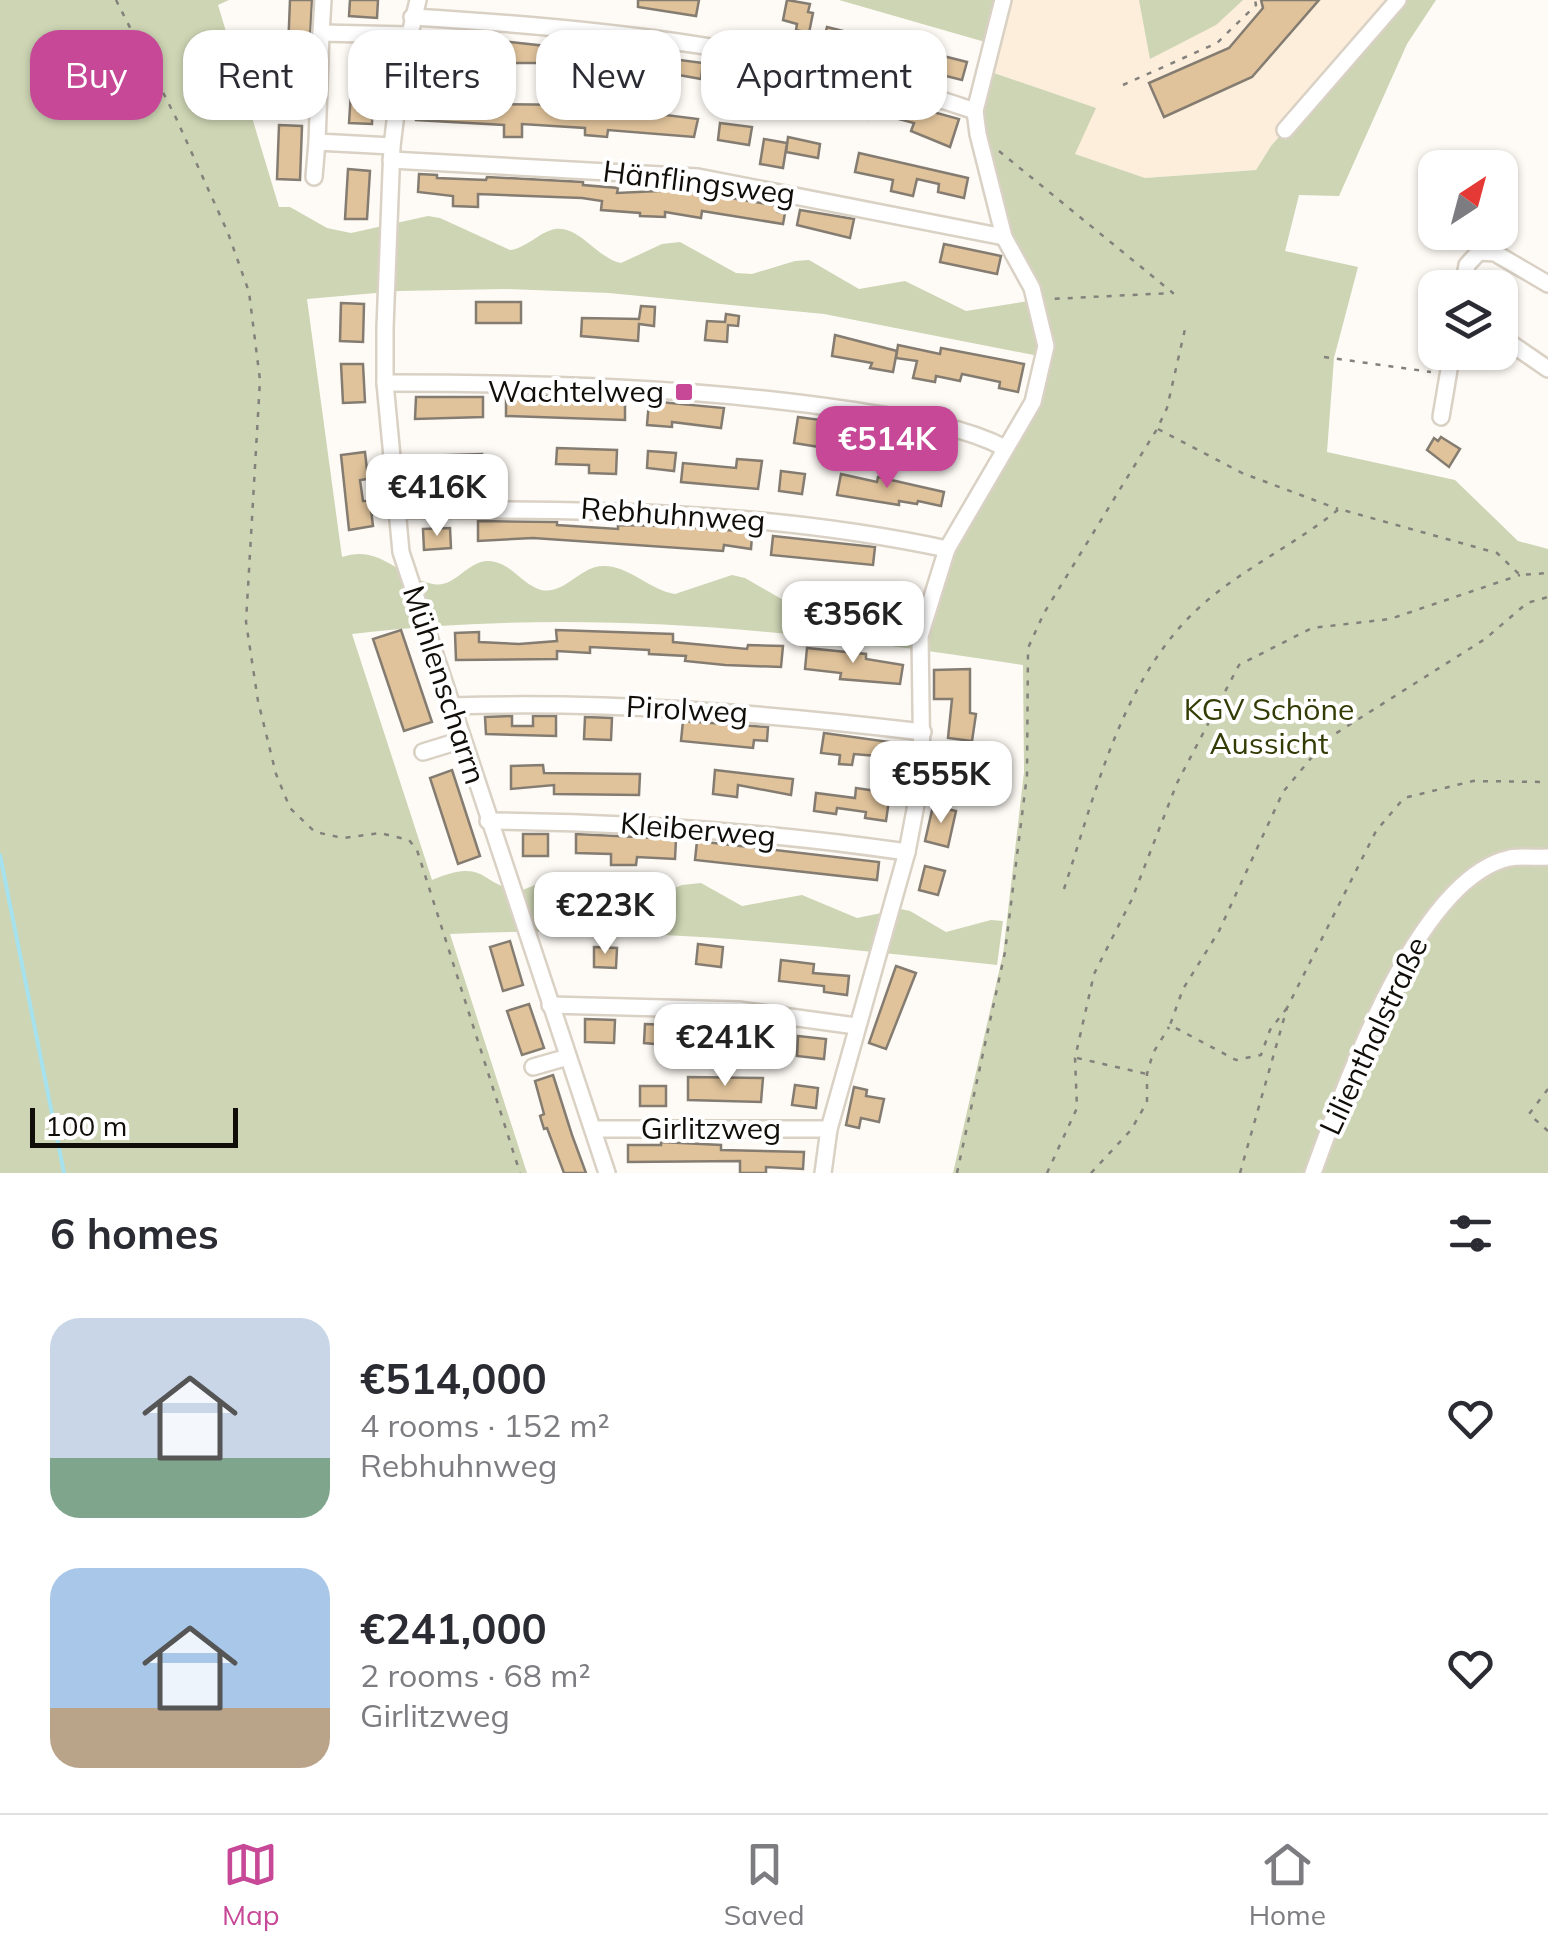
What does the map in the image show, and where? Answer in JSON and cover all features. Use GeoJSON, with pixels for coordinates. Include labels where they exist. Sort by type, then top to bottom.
{"type":"FeatureCollection","features":[{"type":"Feature","properties":{"kind":"street"},"geometry":{"type":"LineString","coordinates":[[322,0],[322,30]]}},
{"type":"Feature","properties":{"kind":"street","name":"Mühlenscharrn"},"geometry":{"type":"LineString","coordinates":[[409,30],[418,0]]}},
{"type":"Feature","properties":{"kind":"street"},"geometry":{"type":"LineString","coordinates":[[823,1173],[828,1128],[907,852],[922,773],[920,636],[947,549],[1033,402],[1046,346],[1036,300],[1004,236],[975,110],[1003,0]]}},
{"type":"Feature","properties":{"kind":"street"},"geometry":{"type":"LineString","coordinates":[[1286,130],[1398,0]]}},
{"type":"Feature","properties":{"kind":"street"},"geometry":{"type":"LineString","coordinates":[[412,17],[664,41],[767,57],[879,80],[975,110]]}},
{"type":"Feature","properties":{"kind":"street"},"geometry":{"type":"LineString","coordinates":[[314,177],[317,120]]}},
{"type":"Feature","properties":{"kind":"street","name":"Mühlenscharrn"},"geometry":{"type":"LineString","coordinates":[[397,120],[392,153],[385,383],[401,552],[607,1173]]}},
{"type":"Feature","properties":{"kind":"street","name":"Hänflingsweg"},"geometry":{"type":"LineString","coordinates":[[316,142],[392,153],[698,177],[1004,236]]}},
{"type":"Feature","properties":{"kind":"street"},"geometry":{"type":"LineString","coordinates":[[1466,270],[1479,252],[1495,252],[1548,284]]}},
{"type":"Feature","properties":{"kind":"street"},"geometry":{"type":"LineString","coordinates":[[1518,348],[1548,368]]}},
{"type":"Feature","properties":{"kind":"street"},"geometry":{"type":"LineString","coordinates":[[1441,417],[1449,370]]}},
{"type":"Feature","properties":{"kind":"street"},"geometry":{"type":"LineString","coordinates":[[385,383],[609,386],[781,400],[905,418],[990,440],[1005,448]]}},
{"type":"Feature","properties":{"kind":"street","name":"Rebhuhnweg"},"geometry":{"type":"LineString","coordinates":[[397,510],[662,511],[870,533],[947,549]]}},
{"type":"Feature","properties":{"kind":"street","name":"Pirolweg"},"geometry":{"type":"LineString","coordinates":[[450,706],[546,702],[728,710],[922,732]]}},
{"type":"Feature","properties":{"kind":"street"},"geometry":{"type":"LineString","coordinates":[[423,752],[462,740]]}},
{"type":"Feature","properties":{"kind":"street","name":"Kleiberweg"},"geometry":{"type":"LineString","coordinates":[[488,821],[698,826],[907,852]]}},
{"type":"Feature","properties":{"kind":"street","name":"Lilienthalstraße"},"geometry":{"type":"LineString","coordinates":[[1313,1173],[1380,1010],[1426,925],[1452,892],[1477,874],[1508,858],[1548,857]]}},
{"type":"Feature","properties":{"kind":"street"},"geometry":{"type":"LineString","coordinates":[[550,1005],[739,1010],[856,1026]]}},
{"type":"Feature","properties":{"kind":"street"},"geometry":{"type":"LineString","coordinates":[[533,1066],[568,1057]]}},
{"type":"Feature","properties":{"kind":"street","name":"Girlitzweg"},"geometry":{"type":"LineString","coordinates":[[593,1129],[828,1128]]}},
{"type":"Feature","properties":{"kind":"path"},"geometry":{"type":"LineString","coordinates":[[116,0],[228,233],[249,292],[260,380],[246,622],[258,701],[276,774],[290,808],[315,832],[342,838],[380,833],[409,840],[417,850],[520,1173]]}},
{"type":"Feature","properties":{"kind":"path"},"geometry":{"type":"LineString","coordinates":[[1124,85],[1218,43],[1256,5],[1255,0]]}},
{"type":"Feature","properties":{"kind":"path"},"geometry":{"type":"LineString","coordinates":[[978,134],[1172,293],[1036,300]]}},
{"type":"Feature","properties":{"kind":"path"},"geometry":{"type":"LineString","coordinates":[[957,1173],[1005,952],[1027,774],[1028,648],[1044,613],[1156,429],[1166,408],[1185,329]]}},
{"type":"Feature","properties":{"kind":"path"},"geometry":{"type":"LineString","coordinates":[[1324,357],[1448,375]]}},
{"type":"Feature","properties":{"kind":"path"},"geometry":{"type":"LineString","coordinates":[[1156,429],[1242,472],[1338,509],[1498,553],[1520,575]]}},
{"type":"Feature","properties":{"kind":"path"},"geometry":{"type":"LineString","coordinates":[[1064,889],[1117,734],[1161,648],[1203,604],[1338,509]]}},
{"type":"Feature","properties":{"kind":"path"},"geometry":{"type":"LineString","coordinates":[[1047,1173],[1078,1108],[1075,1058],[1094,974],[1132,899],[1177,783],[1239,665],[1312,628],[1390,619],[1520,575],[1548,572]]}},
{"type":"Feature","properties":{"kind":"path"},"geometry":{"type":"LineString","coordinates":[[1091,1173],[1131,1130],[1147,1102],[1147,1074],[1153,1053],[1170,1025],[1183,988],[1219,930],[1284,792],[1327,740],[1486,639],[1527,603],[1548,597]]}},
{"type":"Feature","properties":{"kind":"path"},"geometry":{"type":"LineString","coordinates":[[1240,1173],[1288,1008],[1376,831],[1404,798],[1473,781],[1548,782]]}},
{"type":"Feature","properties":{"kind":"path"},"geometry":{"type":"LineString","coordinates":[[1170,1025],[1236,1060],[1261,1055],[1270,1030],[1288,1008]]}},
{"type":"Feature","properties":{"kind":"path"},"geometry":{"type":"LineString","coordinates":[[1075,1058],[1147,1074]]}},
{"type":"Feature","properties":{"kind":"path"},"geometry":{"type":"LineString","coordinates":[[1548,1090],[1529,1114],[1548,1131]]}},
{"type":"Feature","properties":{"kind":"shaded area"},"geometry":{"type":"Polygon","coordinates":[[[1003,0],[1398,0],[1271,146],[1256,170],[1145,178],[1074,154],[1095,108],[994,73],[988,59],[1003,0]]]}},
{"type":"Feature","properties":{"kind":"green space","name":"KGV Schöne Aussicht"},"geometry":{"type":"Polygon","coordinates":[[[0,0],[229,0],[218,5],[226,30],[183,30],[183,120],[253,120],[279,207],[290,207],[327,228],[351,233],[428,216],[510,250],[549,231],[564,229],[621,263],[662,244],[680,242],[736,273],[752,274],[809,260],[859,289],[905,281],[966,311],[1035,300],[1004,237],[978,134],[985,70],[1096,108],[1075,154],[1145,178],[1256,170],[1271,146],[1398,0],[1436,0],[1407,44],[1339,196],[1299,195],[1285,251],[1358,267],[1334,358],[1327,452],[1455,480],[1518,541],[1548,549],[1548,1173],[953,1173],[1003,954],[1024,772],[1023,665],[771,632],[606,622],[523,622],[352,634],[432,880],[473,872],[520,891],[553,878],[574,877],[636,903],[682,885],[701,883],[742,906],[802,895],[857,918],[901,909],[910,911],[946,932],[991,920],[1003,921],[997,965],[657,935],[450,934],[527,1173],[0,1173],[0,0]],[[505,289],[399,291],[307,299],[342,557],[355,554],[378,558],[433,584],[448,583],[474,565],[488,561],[503,565],[534,587],[550,590],[604,566],[675,594],[732,575],[745,578],[785,601],[839,591],[889,612],[928,610],[947,549],[1033,402],[1044,357],[824,314],[609,293],[505,289]]]}},
{"type":"Feature","properties":{"kind":"green space"},"geometry":{"type":"Polygon","coordinates":[[[839,0],[1003,0],[992,44],[839,0]]]}},
{"type":"Feature","properties":{"kind":"green space"},"geometry":{"type":"Polygon","coordinates":[[[1139,0],[1243,0],[1216,25],[1150,59],[1139,0]]]}},
{"type":"Feature","properties":{"kind":"building"},"geometry":{"type":"Polygon","coordinates":[[[290,0],[312,0],[310,30],[289,30],[290,0]]]}},
{"type":"Feature","properties":{"kind":"building"},"geometry":{"type":"Polygon","coordinates":[[[350,0],[378,0],[377,18],[349,16],[350,0]]]}},
{"type":"Feature","properties":{"kind":"building"},"geometry":{"type":"Polygon","coordinates":[[[638,0],[699,0],[696,16],[638,7],[638,0]]]}},
{"type":"Feature","properties":{"kind":"building"},"geometry":{"type":"Polygon","coordinates":[[[787,0],[810,4],[808,12],[813,13],[810,30],[796,30],[797,24],[783,20],[787,0]]]}},
{"type":"Feature","properties":{"kind":"building"},"geometry":{"type":"Polygon","coordinates":[[[1261,0],[1319,0],[1252,77],[1164,117],[1149,83],[1229,48],[1263,8],[1261,0]]]}},
{"type":"Feature","properties":{"kind":"building"},"geometry":{"type":"Polygon","coordinates":[[[516,43],[536,45],[536,63],[516,63],[516,43]]]}},
{"type":"Feature","properties":{"kind":"building"},"geometry":{"type":"Polygon","coordinates":[[[947,57],[967,62],[962,80],[947,76],[947,57]]]}},
{"type":"Feature","properties":{"kind":"building"},"geometry":{"type":"Polygon","coordinates":[[[681,60],[701,63],[701,79],[681,75],[681,60]]]}},
{"type":"Feature","properties":{"kind":"building"},"geometry":{"type":"Polygon","coordinates":[[[516,104],[536,104],[536,120],[698,119],[694,137],[608,130],[607,137],[585,135],[585,128],[522,124],[522,137],[504,137],[504,125],[416,120],[516,120],[516,104]]]}},
{"type":"Feature","properties":{"kind":"building"},"geometry":{"type":"Polygon","coordinates":[[[947,116],[959,119],[950,147],[911,131],[914,123],[903,120],[947,120],[947,116]]]}},
{"type":"Feature","properties":{"kind":"building"},"geometry":{"type":"Polygon","coordinates":[[[349,120],[372,120],[372,124],[349,120]]]}},
{"type":"Feature","properties":{"kind":"building"},"geometry":{"type":"Polygon","coordinates":[[[720,123],[752,127],[749,145],[718,140],[720,123]]]}},
{"type":"Feature","properties":{"kind":"building"},"geometry":{"type":"Polygon","coordinates":[[[279,125],[302,126],[300,180],[277,179],[279,125]]]}},
{"type":"Feature","properties":{"kind":"building"},"geometry":{"type":"Polygon","coordinates":[[[788,137],[820,144],[818,158],[786,152],[788,137]]]}},
{"type":"Feature","properties":{"kind":"building"},"geometry":{"type":"Polygon","coordinates":[[[764,139],[787,143],[783,168],[760,164],[764,139]]]}},
{"type":"Feature","properties":{"kind":"building"},"geometry":{"type":"Polygon","coordinates":[[[859,153],[968,178],[964,198],[938,192],[939,184],[917,179],[913,196],[891,191],[893,180],[855,172],[859,153]]]}},
{"type":"Feature","properties":{"kind":"building"},"geometry":{"type":"Polygon","coordinates":[[[348,169],[370,171],[367,219],[345,219],[348,169]]]}},
{"type":"Feature","properties":{"kind":"building"},"geometry":{"type":"Polygon","coordinates":[[[419,174],[437,178],[583,182],[618,188],[617,193],[681,190],[779,206],[778,212],[785,213],[783,224],[702,211],[701,218],[665,212],[665,217],[640,216],[601,210],[602,201],[582,198],[478,194],[478,207],[453,206],[453,196],[418,192],[419,174]]]}},
{"type":"Feature","properties":{"kind":"building"},"geometry":{"type":"Polygon","coordinates":[[[800,210],[854,219],[850,238],[797,225],[800,210]]]}},
{"type":"Feature","properties":{"kind":"building"},"geometry":{"type":"Polygon","coordinates":[[[944,244],[1001,256],[997,274],[940,262],[944,244]]]}},
{"type":"Feature","properties":{"kind":"building"},"geometry":{"type":"Polygon","coordinates":[[[476,302],[521,302],[521,323],[476,323],[476,302]]]}},
{"type":"Feature","properties":{"kind":"building"},"geometry":{"type":"Polygon","coordinates":[[[341,303],[364,304],[363,342],[340,341],[341,303]]]}},
{"type":"Feature","properties":{"kind":"building"},"geometry":{"type":"Polygon","coordinates":[[[641,306],[655,307],[654,326],[639,324],[638,341],[581,336],[582,318],[639,319],[641,306]]]}},
{"type":"Feature","properties":{"kind":"building"},"geometry":{"type":"Polygon","coordinates":[[[726,314],[739,316],[738,326],[728,325],[727,342],[705,340],[707,321],[725,322],[726,314]]]}},
{"type":"Feature","properties":{"kind":"building"},"geometry":{"type":"Polygon","coordinates":[[[835,335],[897,351],[893,372],[870,368],[872,363],[832,356],[835,335]]]}},
{"type":"Feature","properties":{"kind":"building"},"geometry":{"type":"Polygon","coordinates":[[[898,345],[940,354],[941,348],[1024,364],[1018,392],[999,388],[1000,382],[962,374],[960,381],[936,376],[935,382],[913,378],[917,361],[896,358],[898,345]]]}},
{"type":"Feature","properties":{"kind":"building"},"geometry":{"type":"Polygon","coordinates":[[[341,364],[363,364],[365,402],[343,403],[341,364]]]}},
{"type":"Feature","properties":{"kind":"building"},"geometry":{"type":"Polygon","coordinates":[[[416,397],[483,397],[483,417],[415,419],[416,397]]]}},
{"type":"Feature","properties":{"kind":"building"},"geometry":{"type":"Polygon","coordinates":[[[506,398],[625,400],[625,420],[506,416],[506,398]]]}},
{"type":"Feature","properties":{"kind":"building"},"geometry":{"type":"Polygon","coordinates":[[[649,401],[724,408],[721,428],[672,422],[672,427],[647,425],[649,401]]]}},
{"type":"Feature","properties":{"kind":"building"},"geometry":{"type":"Polygon","coordinates":[[[798,417],[872,427],[869,447],[820,439],[819,447],[794,443],[798,417]]]}},
{"type":"Feature","properties":{"kind":"building"},"geometry":{"type":"Polygon","coordinates":[[[1441,437],[1460,449],[1449,467],[1427,450],[1434,438],[1438,441],[1441,437]]]}},
{"type":"Feature","properties":{"kind":"building"},"geometry":{"type":"Polygon","coordinates":[[[557,448],[617,450],[616,474],[589,473],[589,465],[556,464],[557,448]]]}},
{"type":"Feature","properties":{"kind":"building"},"geometry":{"type":"Polygon","coordinates":[[[648,451],[676,453],[674,471],[647,468],[648,451]]]}},
{"type":"Feature","properties":{"kind":"building"},"geometry":{"type":"Polygon","coordinates":[[[365,452],[368,479],[360,480],[363,501],[370,501],[373,526],[349,530],[341,455],[365,452]]]}},
{"type":"Feature","properties":{"kind":"building"},"geometry":{"type":"Polygon","coordinates":[[[482,454],[482,471],[443,471],[443,477],[420,478],[419,456],[482,454]]]}},
{"type":"Feature","properties":{"kind":"building"},"geometry":{"type":"Polygon","coordinates":[[[737,459],[762,461],[758,489],[681,482],[683,463],[736,468],[737,459]]]}},
{"type":"Feature","properties":{"kind":"building"},"geometry":{"type":"Polygon","coordinates":[[[781,471],[805,474],[802,494],[779,491],[781,471]]]}},
{"type":"Feature","properties":{"kind":"building"},"geometry":{"type":"Polygon","coordinates":[[[841,474],[877,482],[878,477],[944,492],[941,506],[918,501],[899,501],[899,505],[837,495],[841,474]]]}},
{"type":"Feature","properties":{"kind":"building"},"geometry":{"type":"Polygon","coordinates":[[[478,521],[752,532],[751,549],[724,545],[723,551],[533,538],[478,541],[478,521]]]}},
{"type":"Feature","properties":{"kind":"building"},"geometry":{"type":"Polygon","coordinates":[[[450,528],[451,548],[424,550],[423,529],[450,528]]]}},
{"type":"Feature","properties":{"kind":"building"},"geometry":{"type":"Polygon","coordinates":[[[773,536],[875,547],[873,565],[771,555],[773,536]]]}},
{"type":"Feature","properties":{"kind":"building"},"geometry":{"type":"Polygon","coordinates":[[[401,630],[432,722],[404,731],[373,639],[401,630]]]}},
{"type":"Feature","properties":{"kind":"building"},"geometry":{"type":"Polygon","coordinates":[[[556,630],[673,634],[673,642],[747,649],[748,645],[783,646],[781,667],[685,661],[686,656],[649,654],[649,650],[590,647],[590,653],[557,651],[557,659],[456,660],[455,633],[479,632],[479,642],[519,644],[557,641],[556,630]]]}},
{"type":"Feature","properties":{"kind":"building"},"geometry":{"type":"Polygon","coordinates":[[[807,648],[866,654],[866,659],[903,665],[900,684],[840,679],[841,673],[805,669],[807,648]]]}},
{"type":"Feature","properties":{"kind":"building"},"geometry":{"type":"Polygon","coordinates":[[[970,669],[970,713],[976,714],[972,741],[948,738],[952,699],[934,699],[934,670],[970,669]]]}},
{"type":"Feature","properties":{"kind":"building"},"geometry":{"type":"Polygon","coordinates":[[[512,716],[512,726],[533,726],[533,716],[556,716],[556,736],[486,734],[485,717],[512,716]]]}},
{"type":"Feature","properties":{"kind":"building"},"geometry":{"type":"Polygon","coordinates":[[[585,717],[612,718],[611,740],[584,739],[585,717]]]}},
{"type":"Feature","properties":{"kind":"building"},"geometry":{"type":"Polygon","coordinates":[[[683,721],[768,727],[767,741],[754,740],[753,748],[681,741],[683,721]]]}},
{"type":"Feature","properties":{"kind":"building"},"geometry":{"type":"Polygon","coordinates":[[[824,733],[904,744],[901,769],[875,766],[876,756],[854,754],[852,765],[839,764],[840,755],[821,753],[824,733]]]}},
{"type":"Feature","properties":{"kind":"building"},"geometry":{"type":"Polygon","coordinates":[[[543,765],[544,773],[640,774],[639,795],[554,794],[554,785],[511,789],[511,766],[543,765]]]}},
{"type":"Feature","properties":{"kind":"building"},"geometry":{"type":"Polygon","coordinates":[[[452,770],[480,856],[458,864],[430,778],[452,770]]]}},
{"type":"Feature","properties":{"kind":"building"},"geometry":{"type":"Polygon","coordinates":[[[715,770],[793,779],[791,795],[738,785],[737,797],[713,794],[715,770]]]}},
{"type":"Feature","properties":{"kind":"building"},"geometry":{"type":"Polygon","coordinates":[[[856,788],[890,793],[886,821],[865,818],[866,812],[837,808],[836,814],[814,811],[816,793],[855,798],[856,788]]]}},
{"type":"Feature","properties":{"kind":"building"},"geometry":{"type":"Polygon","coordinates":[[[933,806],[956,811],[948,847],[925,841],[933,806]]]}},
{"type":"Feature","properties":{"kind":"building"},"geometry":{"type":"Polygon","coordinates":[[[523,834],[548,834],[548,856],[523,856],[523,834]]]}},
{"type":"Feature","properties":{"kind":"building"},"geometry":{"type":"Polygon","coordinates":[[[576,834],[676,839],[675,859],[637,857],[636,865],[611,865],[611,854],[576,853],[576,834]]]}},
{"type":"Feature","properties":{"kind":"building"},"geometry":{"type":"Polygon","coordinates":[[[697,841],[879,862],[877,880],[695,860],[697,841]]]}},
{"type":"Feature","properties":{"kind":"building"},"geometry":{"type":"Polygon","coordinates":[[[925,866],[945,871],[938,895],[919,890],[925,866]]]}},
{"type":"Feature","properties":{"kind":"building"},"geometry":{"type":"Polygon","coordinates":[[[510,941],[523,985],[503,991],[490,947],[510,941]]]}},
{"type":"Feature","properties":{"kind":"building"},"geometry":{"type":"Polygon","coordinates":[[[698,944],[723,947],[721,967],[696,964],[698,944]]]}},
{"type":"Feature","properties":{"kind":"building"},"geometry":{"type":"Polygon","coordinates":[[[594,947],[617,948],[616,968],[594,967],[594,947]]]}},
{"type":"Feature","properties":{"kind":"building"},"geometry":{"type":"Polygon","coordinates":[[[781,960],[814,964],[813,973],[849,976],[847,995],[824,992],[824,986],[779,981],[781,960]]]}},
{"type":"Feature","properties":{"kind":"building"},"geometry":{"type":"Polygon","coordinates":[[[896,966],[916,973],[886,1049],[869,1043],[896,966]]]}},
{"type":"Feature","properties":{"kind":"building"},"geometry":{"type":"Polygon","coordinates":[[[529,1004],[544,1048],[522,1055],[507,1011],[529,1004]]]}},
{"type":"Feature","properties":{"kind":"building"},"geometry":{"type":"Polygon","coordinates":[[[585,1019],[615,1020],[614,1043],[585,1042],[585,1019]]]}},
{"type":"Feature","properties":{"kind":"building"},"geometry":{"type":"Polygon","coordinates":[[[702,1023],[728,1025],[727,1042],[701,1040],[702,1023]]]}},
{"type":"Feature","properties":{"kind":"building"},"geometry":{"type":"Polygon","coordinates":[[[645,1024],[668,1025],[666,1045],[644,1043],[645,1024]]]}},
{"type":"Feature","properties":{"kind":"building"},"geometry":{"type":"Polygon","coordinates":[[[750,1028],[777,1030],[776,1052],[748,1050],[750,1028]]]}},
{"type":"Feature","properties":{"kind":"building"},"geometry":{"type":"Polygon","coordinates":[[[798,1036],[826,1039],[824,1059],[797,1056],[798,1036]]]}},
{"type":"Feature","properties":{"kind":"building"},"geometry":{"type":"Polygon","coordinates":[[[553,1075],[586,1173],[564,1173],[547,1128],[544,1129],[535,1081],[553,1075]]]}},
{"type":"Feature","properties":{"kind":"building"},"geometry":{"type":"Polygon","coordinates":[[[688,1077],[763,1078],[761,1102],[688,1100],[688,1077]]]}},
{"type":"Feature","properties":{"kind":"building"},"geometry":{"type":"Polygon","coordinates":[[[795,1085],[818,1088],[816,1108],[792,1105],[795,1085]]]}},
{"type":"Feature","properties":{"kind":"building"},"geometry":{"type":"Polygon","coordinates":[[[640,1086],[666,1086],[666,1106],[640,1106],[640,1086]]]}},
{"type":"Feature","properties":{"kind":"building"},"geometry":{"type":"Polygon","coordinates":[[[854,1087],[867,1090],[866,1096],[884,1099],[879,1122],[861,1118],[859,1128],[846,1125],[854,1087]]]}},
{"type":"Feature","properties":{"kind":"building"},"geometry":{"type":"Polygon","coordinates":[[[628,1145],[721,1145],[721,1150],[804,1152],[803,1169],[766,1167],[766,1173],[740,1173],[740,1161],[628,1162],[628,1145]]]}},
{"type":"Feature","properties":{"kind":"waterway"},"geometry":{"type":"LineString","coordinates":[[0,855],[64,1173]]}},
{"type":"Feature","properties":{"kind":"place","name":"Wachtelweg"},"geometry":{"type":"Point","coordinates":[684,392]}}]}
